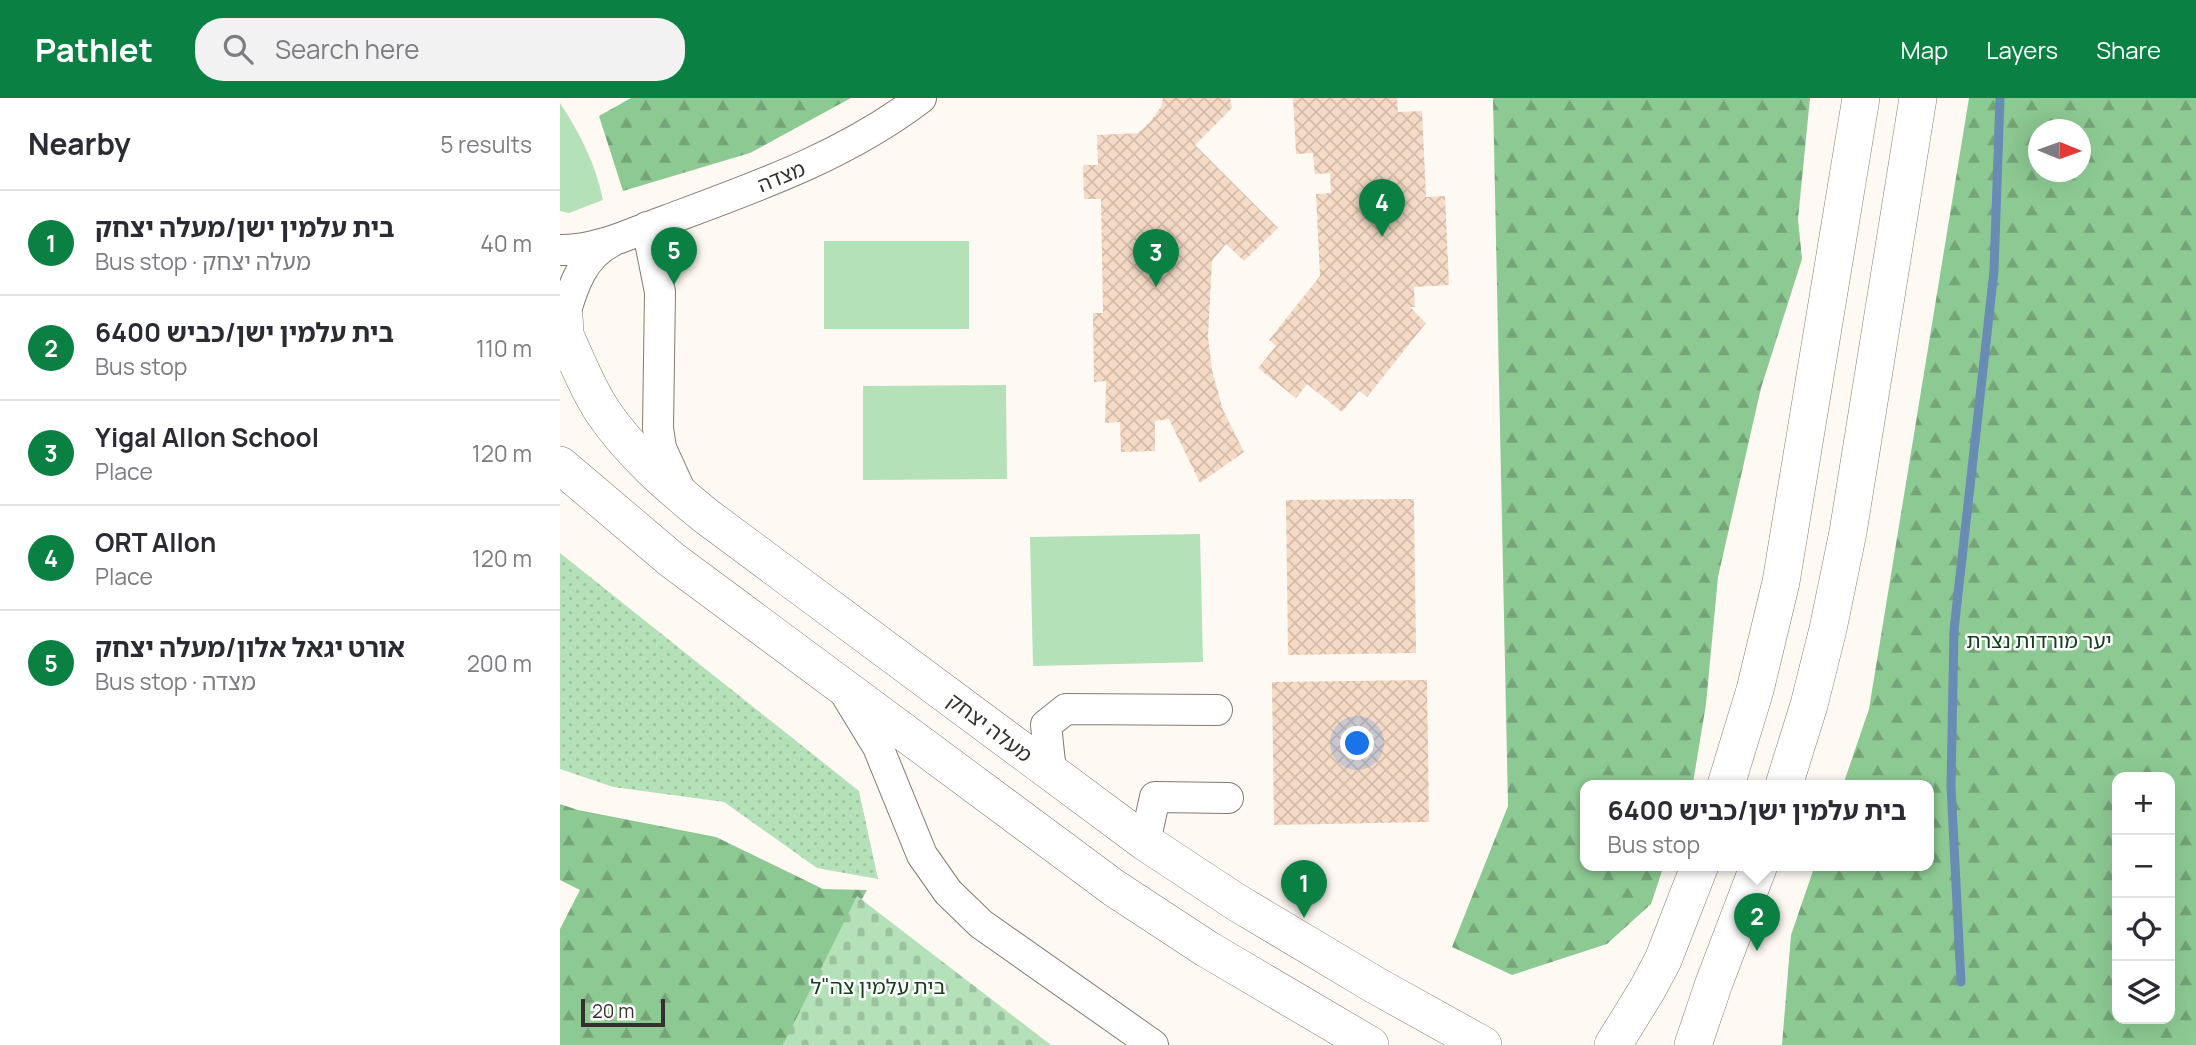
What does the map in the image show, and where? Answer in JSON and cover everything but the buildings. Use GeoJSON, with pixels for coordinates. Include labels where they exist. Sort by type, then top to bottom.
{"type":"FeatureCollection","features":[{"type":"Feature","properties":{"kind":"main road"},"geometry":{"type":"LineString","coordinates":[[1728,780],[1755,690],[1781,582],[1861,98]]}},
{"type":"Feature","properties":{"kind":"main road"},"geometry":{"type":"LineString","coordinates":[[1786,780],[1809,705],[1848,531],[1919,98]]}},
{"type":"Feature","properties":{"kind":"main road","name":"מעלה יצחק"},"geometry":{"type":"LineString","coordinates":[[563,325],[584,378],[603,412],[628,445],[659,478],[684,499],[1145,842],[1236,902],[1375,985],[1483,1045]]}},
{"type":"Feature","properties":{"kind":"main road"},"geometry":{"type":"LineString","coordinates":[[560,465],[672,560],[1114,888],[1207,949],[1370,1045]]}},
{"type":"Feature","properties":{"kind":"main road"},"geometry":{"type":"LineString","coordinates":[[1613,1045],[1662,960],[1698,871]]}},
{"type":"Feature","properties":{"kind":"main road"},"geometry":{"type":"LineString","coordinates":[[1693,1045],[1713,983],[1757,871]]}},
{"type":"Feature","properties":{"kind":"street","name":"מצדה"},"geometry":{"type":"LineString","coordinates":[[560,250],[584,248],[639,230],[798,171],[892,121],[921,98]]}},
{"type":"Feature","properties":{"kind":"street","name":"מצדה"},"geometry":{"type":"LineString","coordinates":[[563,325],[573,286],[585,264],[599,248],[639,230]]}},
{"type":"Feature","properties":{"kind":"street"},"geometry":{"type":"LineString","coordinates":[[639,230],[660,292],[658,428],[661,448],[684,499]]}},
{"type":"Feature","properties":{"kind":"street"},"geometry":{"type":"LineString","coordinates":[[840,684],[878,747],[922,855],[948,892],[981,924],[1153,1045]]}},
{"type":"Feature","properties":{"kind":"street"},"geometry":{"type":"LineString","coordinates":[[1051,772],[1046,725],[1066,709],[1217,710]]}},
{"type":"Feature","properties":{"kind":"street"},"geometry":{"type":"LineString","coordinates":[[1145,842],[1155,797],[1228,798]]}},
{"type":"Feature","properties":{"kind":"green space"},"geometry":{"type":"Polygon","coordinates":[[[631,98],[851,98],[750,153],[623,191],[599,116],[631,98]]]}},
{"type":"Feature","properties":{"kind":"green space"},"geometry":{"type":"Polygon","coordinates":[[[1493,98],[1810,98],[1798,219],[1802,259],[1761,388],[1718,577],[1706,704],[1693,780],[1580,780],[1580,871],[1662,871],[1651,904],[1607,944],[1512,975],[1452,947],[1508,806],[1493,98]]]}},
{"type":"Feature","properties":{"kind":"green space","name":"יער מורדות נצרת"},"geometry":{"type":"Polygon","coordinates":[[[1969,98],[2196,98],[2196,1045],[1782,1045],[1791,935],[1813,871],[1934,871],[1934,780],[1845,780],[1869,709],[1969,98]]]}},
{"type":"Feature","properties":{"kind":"green space"},"geometry":{"type":"Polygon","coordinates":[[[560,103],[586,150],[603,200],[569,213],[560,211],[560,103]]]}},
{"type":"Feature","properties":{"kind":"green space"},"geometry":{"type":"Polygon","coordinates":[[[824,241],[969,241],[969,329],[824,329],[824,241]]]}},
{"type":"Feature","properties":{"kind":"green space"},"geometry":{"type":"Polygon","coordinates":[[[1006,385],[1007,479],[863,480],[863,386],[1006,385]]]}},
{"type":"Feature","properties":{"kind":"green space"},"geometry":{"type":"Polygon","coordinates":[[[1200,534],[1203,662],[1033,666],[1030,537],[1200,534]]]}},
{"type":"Feature","properties":{"kind":"green space"},"geometry":{"type":"Polygon","coordinates":[[[560,553],[859,791],[878,879],[817,868],[724,802],[613,787],[560,769],[560,553]]]}},
{"type":"Feature","properties":{"kind":"green space"},"geometry":{"type":"Polygon","coordinates":[[[560,804],[578,810],[716,837],[823,889],[867,890],[783,1045],[560,1045],[560,929],[580,890],[560,880],[560,804]]]}},
{"type":"Feature","properties":{"kind":"green space","name":"בית עלמין צה\"ל"},"geometry":{"type":"Polygon","coordinates":[[[857,896],[1051,1045],[783,1045],[857,896]]]}},
{"type":"Feature","properties":{"kind":"waterway"},"geometry":{"type":"LineString","coordinates":[[1961,982],[1951,786],[1954,630],[1994,271],[2000,98]]}},
{"type":"Feature","properties":{"kind":"place","name":"ORT Allon"},"geometry":{"type":"Point","coordinates":[1382,237]}},
{"type":"Feature","properties":{"kind":"place","name":"אורט יגאל אלון/מעלה יצחק"},"geometry":{"type":"Point","coordinates":[674,285]}},
{"type":"Feature","properties":{"kind":"place","name":"Yigal Allon School"},"geometry":{"type":"Point","coordinates":[1156,287]}},
{"type":"Feature","properties":{"kind":"place","name":"בית עלמין ישן/מעלה יצחק"},"geometry":{"type":"Point","coordinates":[1304,918]}},
{"type":"Feature","properties":{"kind":"place","name":"בית עלמין ישן/כביש 6400"},"geometry":{"type":"Point","coordinates":[1757,951]}}]}
